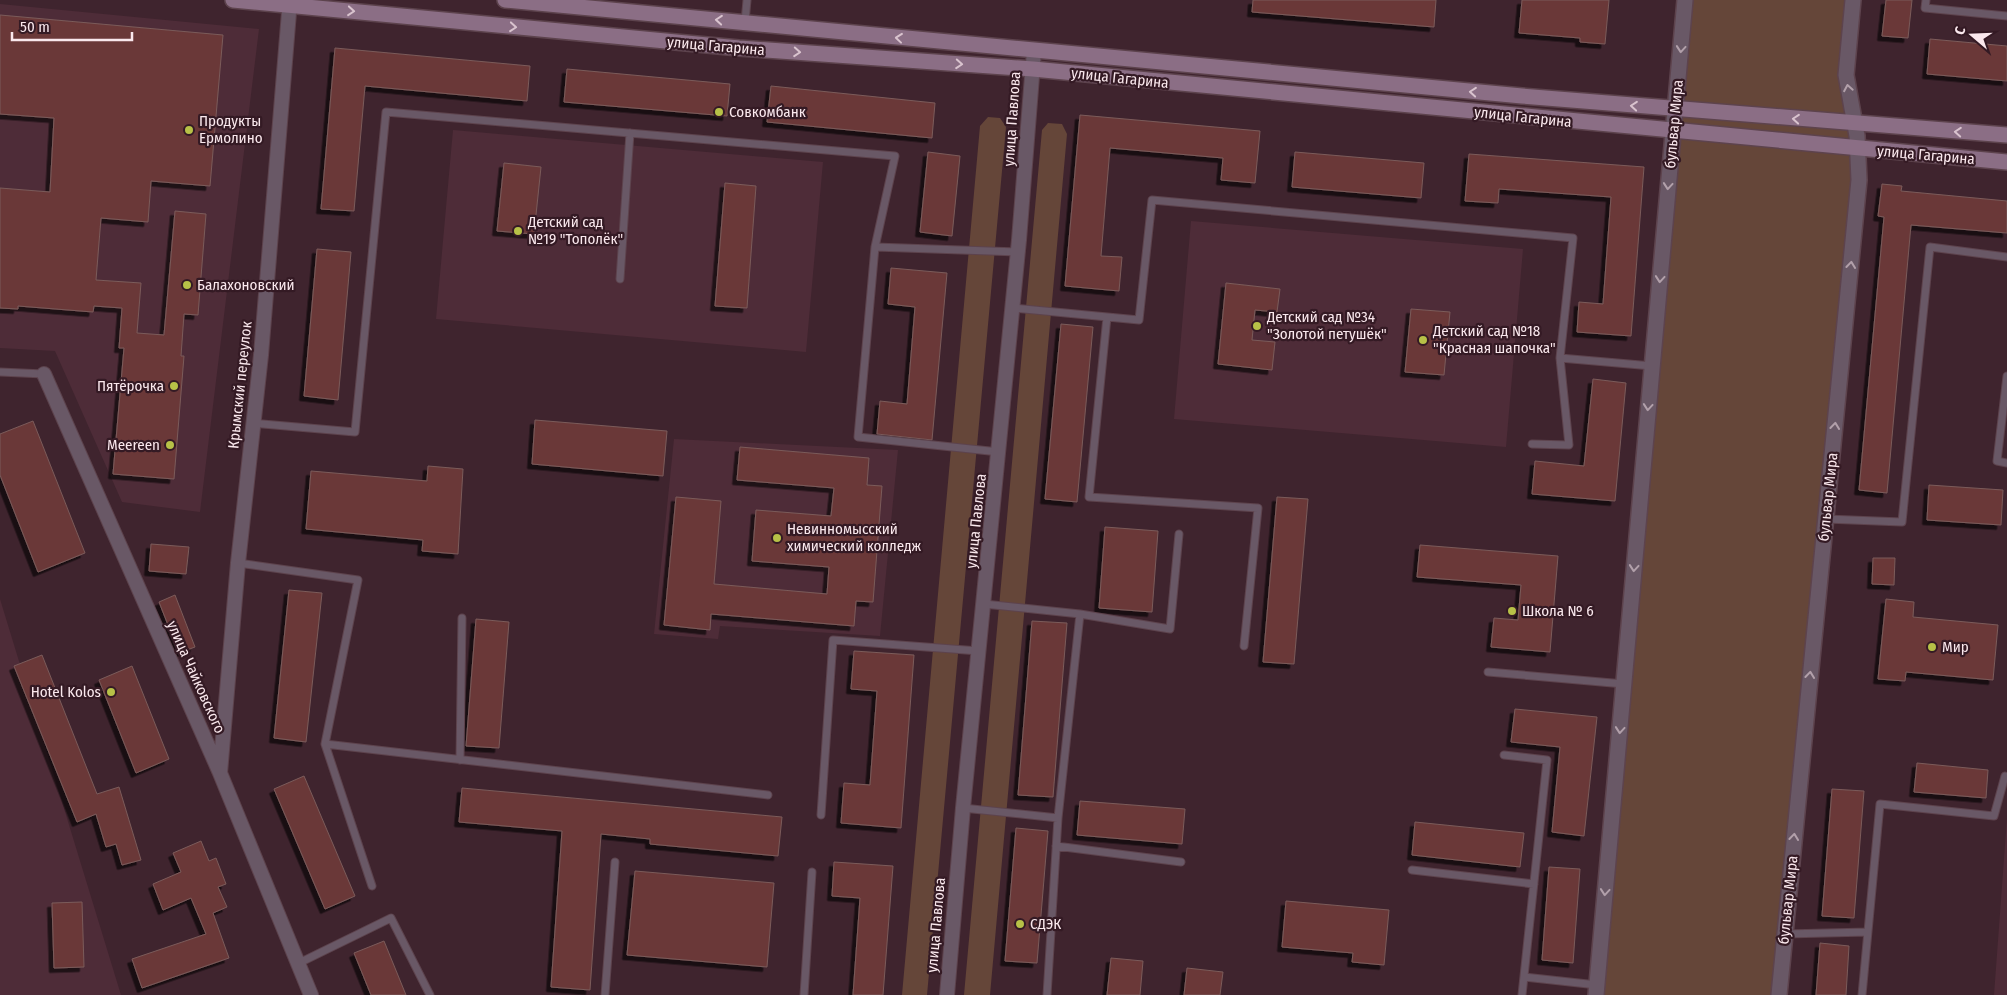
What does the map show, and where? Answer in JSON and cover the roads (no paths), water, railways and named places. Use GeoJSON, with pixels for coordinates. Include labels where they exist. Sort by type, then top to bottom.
{"type":"FeatureCollection","features":[{"type":"Feature","properties":{"kind":"main road","name":"улица Гагарина"},"geometry":{"type":"LineString","coordinates":[[233,0],[289,3],[739,48],[1033,69],[2007,162]]}},
{"type":"Feature","properties":{"kind":"main road","name":"улица Гагарина"},"geometry":{"type":"LineString","coordinates":[[505,0],[1034,51],[1675,109],[2007,136]]}},
{"type":"Feature","properties":{"kind":"street","name":"бульвар Мира"},"geometry":{"type":"LineString","coordinates":[[1596,990],[1685,0]]}},
{"type":"Feature","properties":{"kind":"street","name":"бульвар Мира"},"geometry":{"type":"LineString","coordinates":[[1779,995],[1859,180],[1858,149],[1846,75],[1853,0]]}},
{"type":"Feature","properties":{"kind":"street","name":"Крымский переулок"},"geometry":{"type":"LineString","coordinates":[[220,773],[238,564],[261,355],[289,3]]}},
{"type":"Feature","properties":{"kind":"street","name":"улица Павлова"},"geometry":{"type":"LineString","coordinates":[[947,995],[963,808],[1013,308],[1034,51]]}},
{"type":"Feature","properties":{"kind":"street","name":"улица Чайковского"},"geometry":{"type":"LineString","coordinates":[[44,374],[220,773],[310,995]]}},
{"type":"Feature","properties":{"kind":"lane"},"geometry":{"type":"LineString","coordinates":[[745,23],[747,0]]}},
{"type":"Feature","properties":{"kind":"lane"},"geometry":{"type":"LineString","coordinates":[[1926,0],[1925,8],[2007,16]]}},
{"type":"Feature","properties":{"kind":"lane"},"geometry":{"type":"LineString","coordinates":[[252,424],[355,432],[386,112],[895,156],[875,247],[858,437],[999,452]]}},
{"type":"Feature","properties":{"kind":"lane"},"geometry":{"type":"LineString","coordinates":[[620,279],[630,133]]}},
{"type":"Feature","properties":{"kind":"lane"},"geometry":{"type":"LineString","coordinates":[[1013,308],[1139,320],[1152,200],[1573,238],[1560,358],[1569,445],[1532,444]]}},
{"type":"Feature","properties":{"kind":"lane"},"geometry":{"type":"LineString","coordinates":[[875,247],[1018,252]]}},
{"type":"Feature","properties":{"kind":"lane"},"geometry":{"type":"LineString","coordinates":[[1826,519],[1902,522],[1930,247],[2007,257]]}},
{"type":"Feature","properties":{"kind":"lane"},"geometry":{"type":"LineString","coordinates":[[1107,317],[1088,497],[1258,508],[1244,646]]}},
{"type":"Feature","properties":{"kind":"lane"},"geometry":{"type":"LineString","coordinates":[[1560,358],[1652,366]]}},
{"type":"Feature","properties":{"kind":"lane"},"geometry":{"type":"LineString","coordinates":[[0,372],[44,374]]}},
{"type":"Feature","properties":{"kind":"lane"},"geometry":{"type":"LineString","coordinates":[[2007,376],[2005,409],[1997,461],[2007,463]]}},
{"type":"Feature","properties":{"kind":"lane"},"geometry":{"type":"LineString","coordinates":[[984,604],[1080,614],[1170,629],[1179,534]]}},
{"type":"Feature","properties":{"kind":"lane"},"geometry":{"type":"LineString","coordinates":[[238,564],[358,580],[325,744],[372,886]]}},
{"type":"Feature","properties":{"kind":"lane"},"geometry":{"type":"LineString","coordinates":[[1047,995],[1058,818],[1080,614]]}},
{"type":"Feature","properties":{"kind":"lane"},"geometry":{"type":"LineString","coordinates":[[460,760],[462,618]]}},
{"type":"Feature","properties":{"kind":"lane"},"geometry":{"type":"LineString","coordinates":[[821,814],[833,640],[979,651]]}},
{"type":"Feature","properties":{"kind":"lane"},"geometry":{"type":"LineString","coordinates":[[1488,672],[1624,684]]}},
{"type":"Feature","properties":{"kind":"lane"},"geometry":{"type":"LineString","coordinates":[[325,744],[768,794]]}},
{"type":"Feature","properties":{"kind":"lane"},"geometry":{"type":"LineString","coordinates":[[1504,756],[1547,760],[1522,995]]}},
{"type":"Feature","properties":{"kind":"lane"},"geometry":{"type":"LineString","coordinates":[[1862,995],[1880,804],[1994,816],[2005,776],[2007,776]]}},
{"type":"Feature","properties":{"kind":"lane"},"geometry":{"type":"LineString","coordinates":[[963,808],[1058,818]]}},
{"type":"Feature","properties":{"kind":"lane"},"geometry":{"type":"LineString","coordinates":[[1056,846],[1181,862]]}},
{"type":"Feature","properties":{"kind":"lane"},"geometry":{"type":"LineString","coordinates":[[605,995],[615,862]]}},
{"type":"Feature","properties":{"kind":"lane"},"geometry":{"type":"LineString","coordinates":[[1412,870],[1534,884]]}},
{"type":"Feature","properties":{"kind":"lane"},"geometry":{"type":"LineString","coordinates":[[804,995],[812,872]]}},
{"type":"Feature","properties":{"kind":"lane"},"geometry":{"type":"LineString","coordinates":[[297,964],[391,918],[430,995]]}},
{"type":"Feature","properties":{"kind":"lane"},"geometry":{"type":"LineString","coordinates":[[1785,934],[1868,932]]}},
{"type":"Feature","properties":{"kind":"lane"},"geometry":{"type":"LineString","coordinates":[[1524,977],[1596,990]]}},
{"type":"Feature","properties":{"kind":"place","name":"Совкомбанк"},"geometry":{"type":"Point","coordinates":[719,112]}},
{"type":"Feature","properties":{"kind":"place","name":"Продукты Ермолино"},"geometry":{"type":"Point","coordinates":[189,130]}},
{"type":"Feature","properties":{"kind":"place","name":"Детский сад №19 \"Тополёк\""},"geometry":{"type":"Point","coordinates":[518,231]}},
{"type":"Feature","properties":{"kind":"place","name":"Балахоновский"},"geometry":{"type":"Point","coordinates":[187,285]}},
{"type":"Feature","properties":{"kind":"place","name":"Детский сад №34 \"Золотой петушёк\""},"geometry":{"type":"Point","coordinates":[1257,326]}},
{"type":"Feature","properties":{"kind":"place","name":"Детский сад №18 \"Красная шапочка\""},"geometry":{"type":"Point","coordinates":[1423,340]}},
{"type":"Feature","properties":{"kind":"place","name":"Пятёрочка"},"geometry":{"type":"Point","coordinates":[174,386]}},
{"type":"Feature","properties":{"kind":"place","name":"Meereen"},"geometry":{"type":"Point","coordinates":[170,445]}},
{"type":"Feature","properties":{"kind":"place","name":"Невинномысский химический колледж"},"geometry":{"type":"Point","coordinates":[777,538]}},
{"type":"Feature","properties":{"kind":"place","name":"Школа № 6"},"geometry":{"type":"Point","coordinates":[1512,611]}},
{"type":"Feature","properties":{"kind":"place","name":"Мир"},"geometry":{"type":"Point","coordinates":[1932,647]}},
{"type":"Feature","properties":{"kind":"place","name":"Hotel Kolos"},"geometry":{"type":"Point","coordinates":[111,692]}},
{"type":"Feature","properties":{"kind":"place","name":"СДЭК"},"geometry":{"type":"Point","coordinates":[1020,924]}}]}
